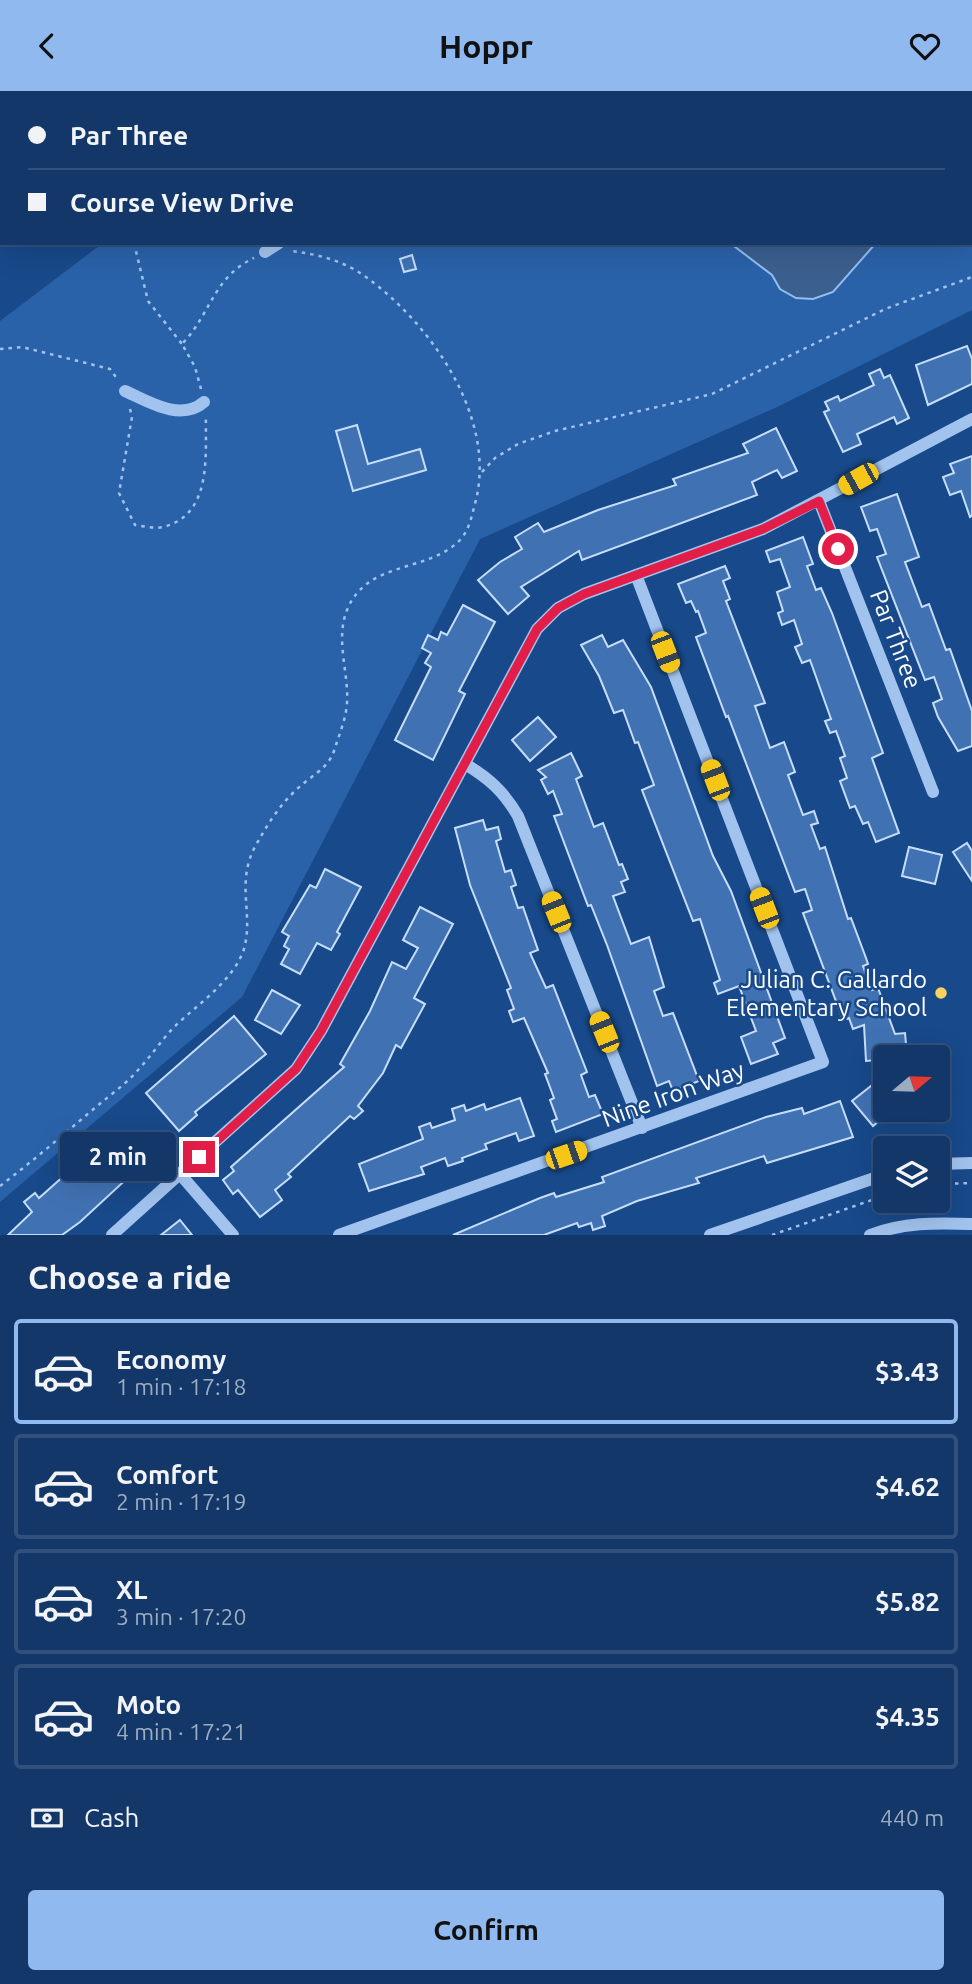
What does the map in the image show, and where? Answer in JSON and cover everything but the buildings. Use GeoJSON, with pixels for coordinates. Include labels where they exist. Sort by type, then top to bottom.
{"type":"FeatureCollection","features":[{"type":"Feature","properties":{"kind":"street"},"geometry":{"type":"LineString","coordinates":[[265,253],[285,247]]}},
{"type":"Feature","properties":{"kind":"street"},"geometry":{"type":"LineString","coordinates":[[125,391],[156,406],[188,412],[204,402]]}},
{"type":"Feature","properties":{"kind":"street"},"geometry":{"type":"LineString","coordinates":[[112,1235],[296,1069],[321,1031],[537,629],[558,608],[636,575],[763,529],[972,419]]}},
{"type":"Feature","properties":{"kind":"street","name":"Par Three"},"geometry":{"type":"LineString","coordinates":[[819,501],[933,792]]}},
{"type":"Feature","properties":{"kind":"street","name":"Nine Iron Way"},"geometry":{"type":"LineString","coordinates":[[339,1235],[823,1062],[636,575]]}},
{"type":"Feature","properties":{"kind":"street"},"geometry":{"type":"LineString","coordinates":[[465,764],[487,776],[504,792],[518,816],[642,1128]]}},
{"type":"Feature","properties":{"kind":"street"},"geometry":{"type":"LineString","coordinates":[[950,1164],[972,1163]]}},
{"type":"Feature","properties":{"kind":"street"},"geometry":{"type":"LineString","coordinates":[[180,1174],[233,1235]]}},
{"type":"Feature","properties":{"kind":"street"},"geometry":{"type":"LineString","coordinates":[[709,1235],[873,1178]]}},
{"type":"Feature","properties":{"kind":"street"},"geometry":{"type":"LineString","coordinates":[[870,1235],[892,1227],[921,1222],[972,1224]]}},
{"type":"Feature","properties":{"kind":"path"},"geometry":{"type":"LineString","coordinates":[[0,349],[22,347],[110,369],[125,391],[132,417],[119,493],[135,525],[162,528],[188,513],[204,486],[204,402],[195,367],[182,344],[148,302],[134,245]]}},
{"type":"Feature","properties":{"kind":"path"},"geometry":{"type":"LineString","coordinates":[[0,1187],[137,1071],[163,1038],[233,968],[244,949],[244,884],[249,856],[269,821],[287,800],[331,761],[344,722],[347,702],[342,630],[347,610],[360,589],[381,575],[459,542],[470,524],[480,474],[468,410],[432,343],[394,301],[365,276],[323,255],[285,247]]}},
{"type":"Feature","properties":{"kind":"path"},"geometry":{"type":"LineString","coordinates":[[182,344],[198,327],[223,279],[240,265],[265,253]]}},
{"type":"Feature","properties":{"kind":"path"},"geometry":{"type":"LineString","coordinates":[[480,474],[495,458],[518,444],[555,431],[712,394],[885,309],[972,277]]}},
{"type":"Feature","properties":{"kind":"path"},"geometry":{"type":"LineString","coordinates":[[950,1184],[972,1183]]}},
{"type":"Feature","properties":{"kind":"path"},"geometry":{"type":"LineString","coordinates":[[772,1235],[873,1200]]}},
{"type":"Feature","properties":{"kind":"shaded area"},"geometry":{"type":"Polygon","coordinates":[[[100,245],[972,245],[972,310],[777,407],[480,539],[242,997],[0,1202],[0,321],[100,245]]]}},
{"type":"Feature","properties":{"kind":"shaded area"},"geometry":{"type":"Polygon","coordinates":[[[733,245],[874,245],[833,292],[813,299],[796,298],[780,289],[772,275],[733,245]]]}},
{"type":"Feature","properties":{"kind":"place","name":"Julian C. Gallardo Elementary School"},"geometry":{"type":"Point","coordinates":[941,993]}},
{"type":"Feature","properties":{"kind":"route"},"geometry":{"type":"LineString","coordinates":[[199,1157],[296,1069],[321,1031],[537,629],[558,608],[584,594],[763,529],[819,501],[838,549]]}}]}
